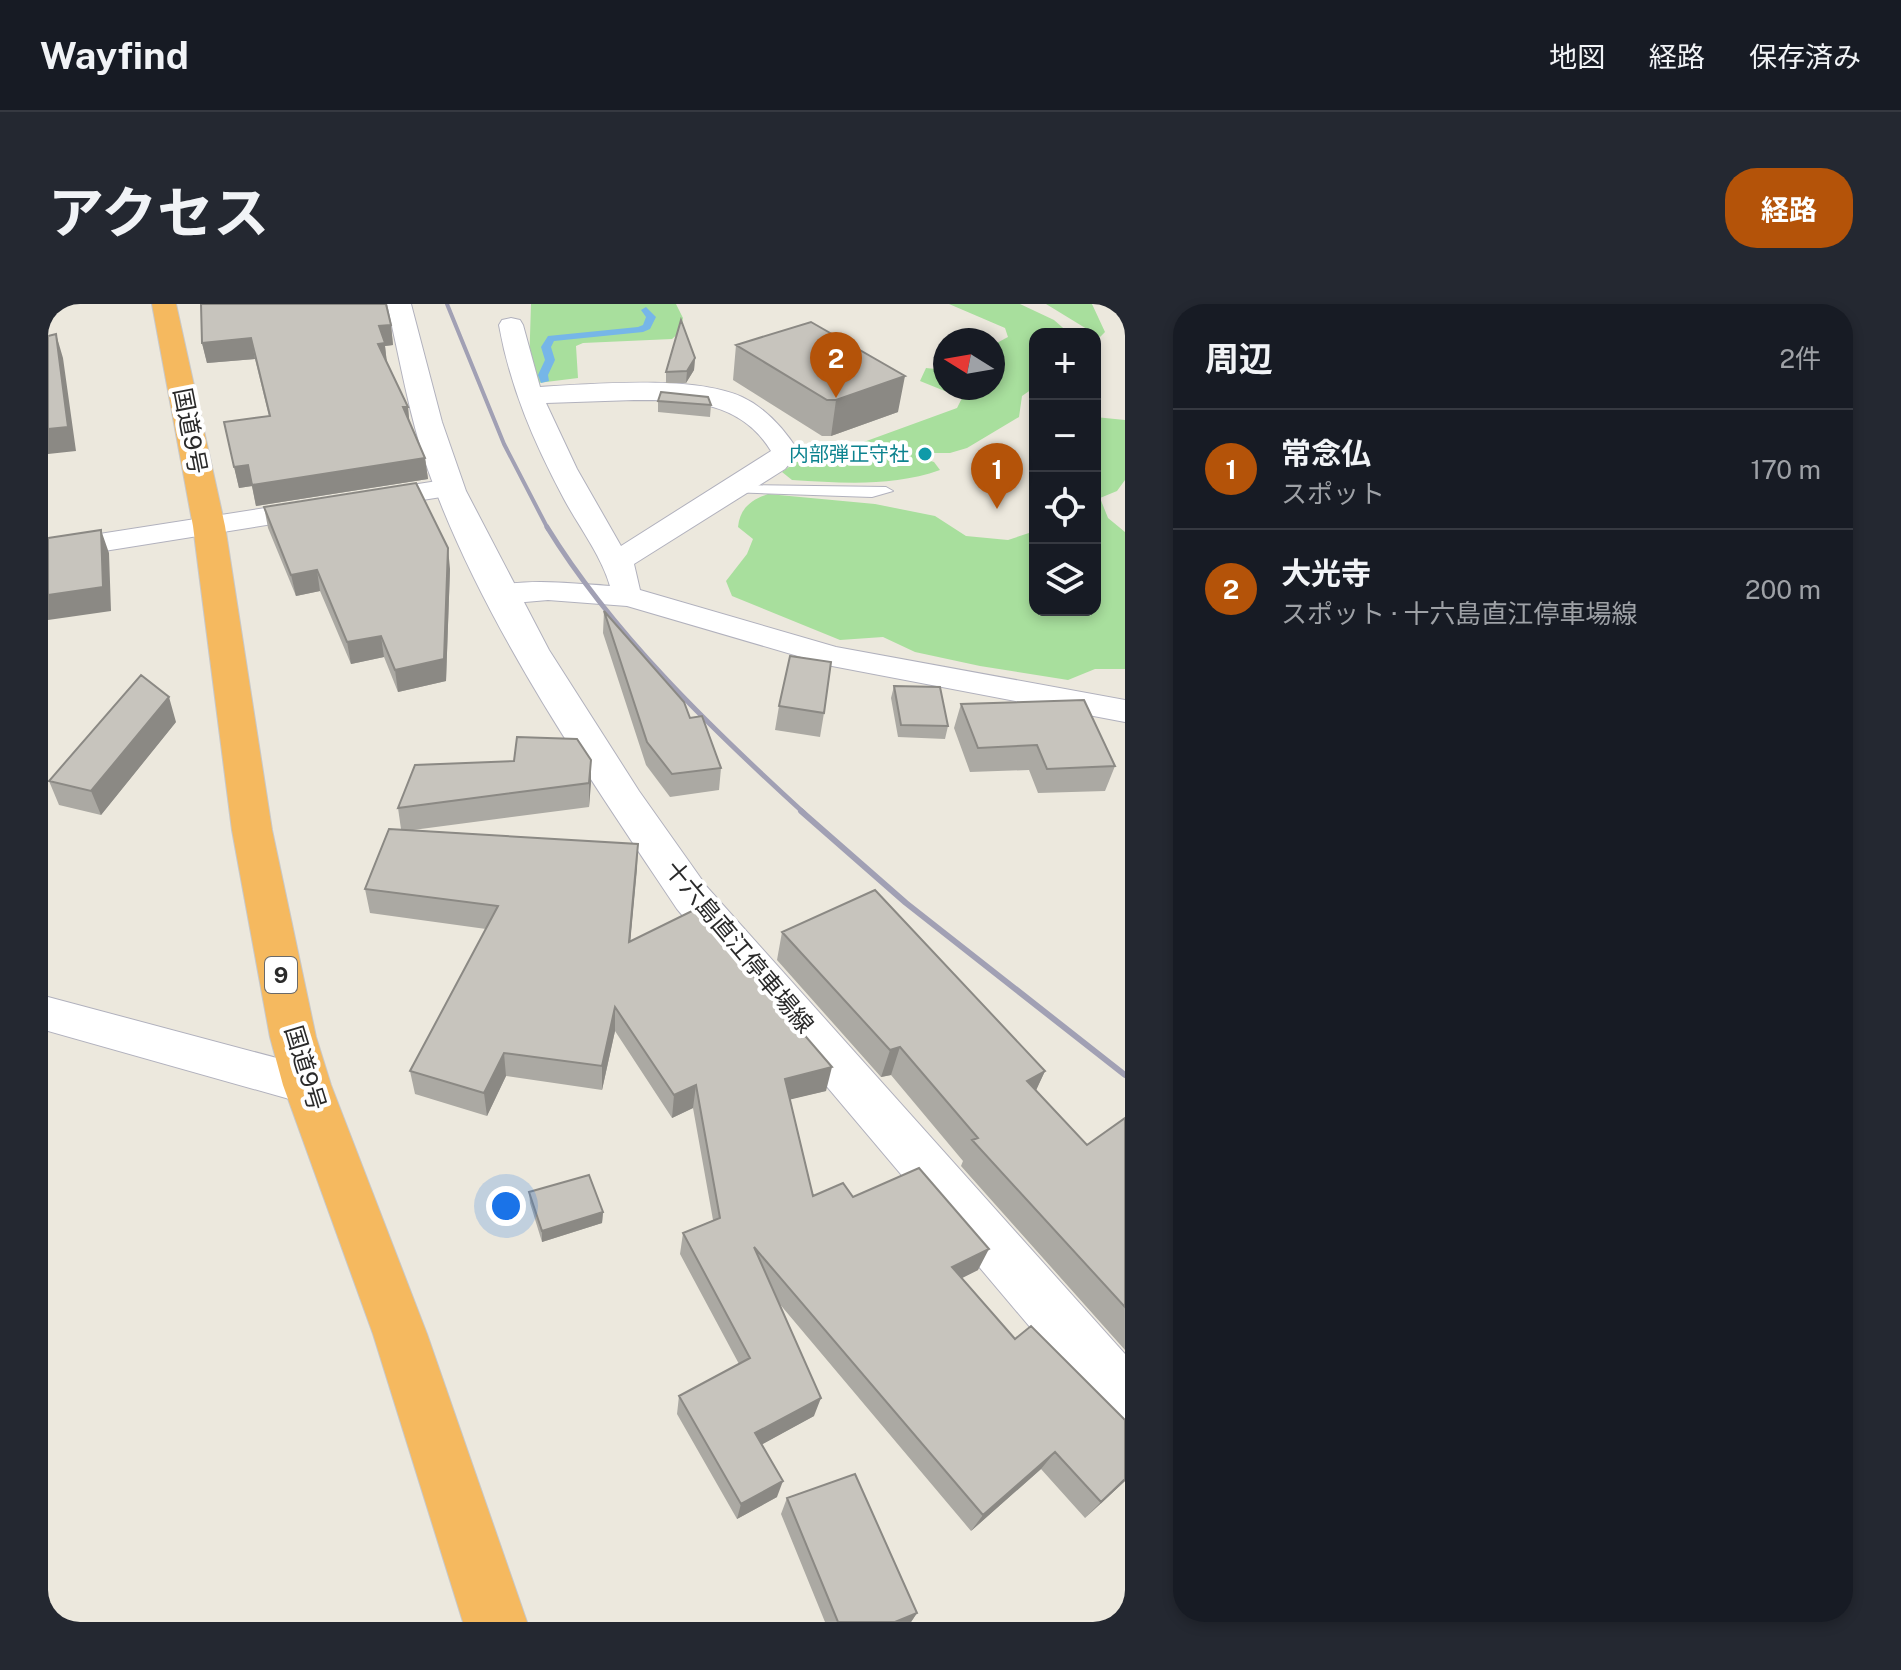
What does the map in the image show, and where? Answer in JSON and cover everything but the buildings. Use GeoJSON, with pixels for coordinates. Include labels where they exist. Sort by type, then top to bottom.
{"type":"FeatureCollection","features":[{"type":"Feature","properties":{"kind":"highway","name":"国道9号"},"geometry":{"type":"LineString","coordinates":[[164,304],[209,526],[252,830],[293,1037],[307,1085],[400,1334],[495,1622]]}},
{"type":"Feature","properties":{"kind":"main road","name":"十六島直江停車場線"},"geometry":{"type":"LineString","coordinates":[[399,304],[450,488],[544,676],[692,898],[1125,1396]]}},
{"type":"Feature","properties":{"kind":"street"},"geometry":{"type":"LineString","coordinates":[[502,318],[530,396],[576,493],[607,550],[618,561],[629,597]]}},
{"type":"Feature","properties":{"kind":"street"},"geometry":{"type":"LineString","coordinates":[[697,395],[705,377],[719,373]]}},
{"type":"Feature","properties":{"kind":"street"},"geometry":{"type":"LineString","coordinates":[[530,396],[697,395],[731,402],[775,434],[785,452],[775,463],[618,561]]}},
{"type":"Feature","properties":{"kind":"street"},"geometry":{"type":"LineString","coordinates":[[48,551],[450,488]]}},
{"type":"Feature","properties":{"kind":"street"},"geometry":{"type":"LineString","coordinates":[[501,594],[548,591],[629,597],[832,656],[1125,711]]}},
{"type":"Feature","properties":{"kind":"street"},"geometry":{"type":"LineString","coordinates":[[48,1014],[307,1085]]}},
{"type":"Feature","properties":{"kind":"lane"},"geometry":{"type":"LineString","coordinates":[[734,489],[886,491]]}},
{"type":"Feature","properties":{"kind":"green space"},"geometry":{"type":"Polygon","coordinates":[[[531,304],[676,304],[683,318],[680,332],[672,339],[583,343],[576,346],[578,378],[538,383],[529,368],[531,304]]]}},
{"type":"Feature","properties":{"kind":"green space"},"geometry":{"type":"Polygon","coordinates":[[[949,304],[1020,304],[1054,320],[1063,328],[1029,328],[1029,391],[1022,396],[1019,417],[967,448],[950,453],[920,453],[940,470],[904,479],[848,483],[792,480],[782,472],[796,462],[810,461],[825,452],[850,447],[957,408],[961,400],[1005,400],[1005,339],[1008,337],[1005,328],[949,304]]]}},
{"type":"Feature","properties":{"kind":"green space"},"geometry":{"type":"Polygon","coordinates":[[[1046,304],[1092,304],[1105,332],[1101,336],[1101,328],[1085,328],[1046,304]]]}},
{"type":"Feature","properties":{"kind":"green space"},"geometry":{"type":"Polygon","coordinates":[[[926,368],[933,369],[933,386],[920,381],[926,368]]]}},
{"type":"Feature","properties":{"kind":"green space"},"geometry":{"type":"Polygon","coordinates":[[[1101,418],[1125,420],[1125,480],[1117,491],[1101,498],[1101,418]]]}},
{"type":"Feature","properties":{"kind":"green space"},"geometry":{"type":"Polygon","coordinates":[[[768,494],[875,504],[935,516],[966,536],[1008,540],[1029,533],[1029,616],[1101,616],[1101,500],[1108,518],[1125,532],[1125,669],[1095,669],[1068,680],[915,652],[883,637],[840,640],[732,596],[726,581],[747,554],[753,539],[738,527],[741,515],[752,502],[768,494]]]}},
{"type":"Feature","properties":{"kind":"waterway"},"geometry":{"type":"LineString","coordinates":[[544,381],[543,375],[550,360],[546,347],[551,338],[640,330],[647,327],[651,317],[646,310]]}},
{"type":"Feature","properties":{"kind":"railway"},"geometry":{"type":"LineString","coordinates":[[447,304],[504,444],[548,529]]}},
{"type":"Feature","properties":{"kind":"railway"},"geometry":{"type":"LineString","coordinates":[[547,527],[602,605],[665,678],[804,813]]}},
{"type":"Feature","properties":{"kind":"railway"},"geometry":{"type":"LineString","coordinates":[[801,811],[906,903],[1125,1075]]}},
{"type":"Feature","properties":{"kind":"place","name":"大光寺"},"geometry":{"type":"Point","coordinates":[836,398]}},
{"type":"Feature","properties":{"kind":"place","name":"内部弾正守社"},"geometry":{"type":"Point","coordinates":[925,454]}},
{"type":"Feature","properties":{"kind":"place","name":"常念仏"},"geometry":{"type":"Point","coordinates":[997,509]}}]}
